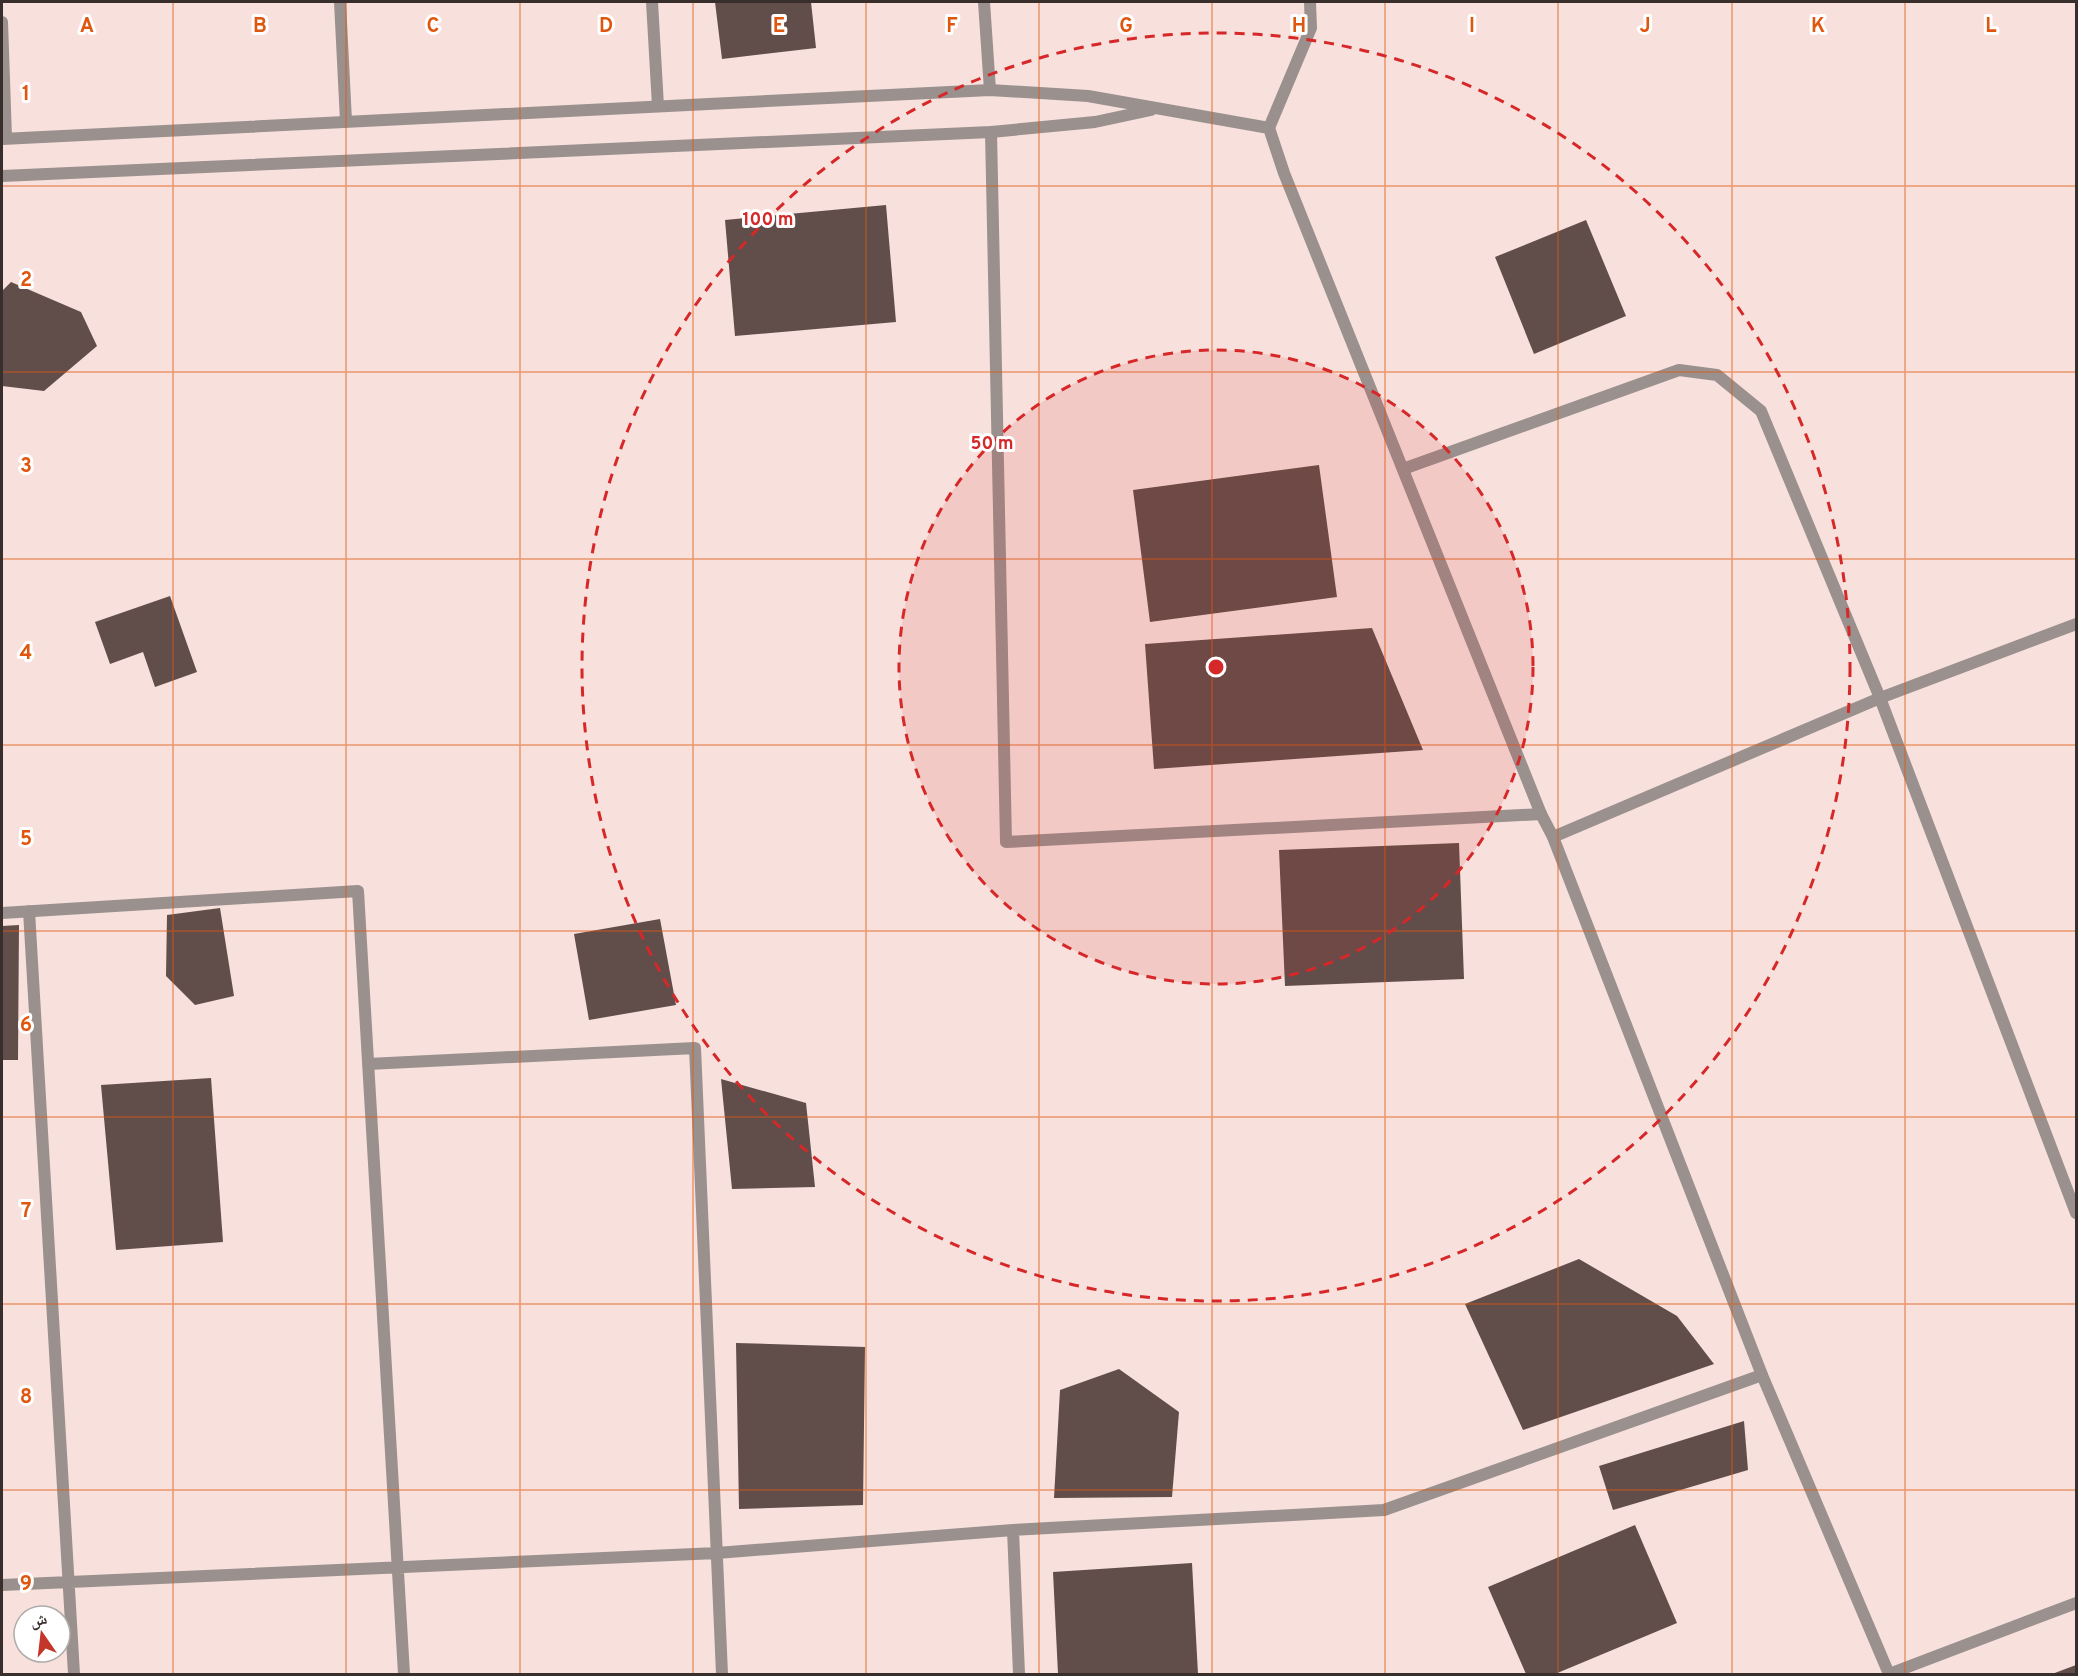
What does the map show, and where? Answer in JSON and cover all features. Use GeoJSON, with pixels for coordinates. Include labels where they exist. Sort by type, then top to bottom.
{"type":"FeatureCollection","features":[{"type":"Feature","properties":{"kind":"street"},"geometry":{"type":"LineString","coordinates":[[340,2],[346,121]]}},
{"type":"Feature","properties":{"kind":"street"},"geometry":{"type":"LineString","coordinates":[[652,2],[658,106]]}},
{"type":"Feature","properties":{"kind":"street"},"geometry":{"type":"LineString","coordinates":[[984,2],[990,90]]}},
{"type":"Feature","properties":{"kind":"street"},"geometry":{"type":"LineString","coordinates":[[1310,2],[1311,27],[1269,128],[1284,173],[1541,814],[1553,837],[1762,1375],[1889,1674],[2076,1603]]}},
{"type":"Feature","properties":{"kind":"street"},"geometry":{"type":"LineString","coordinates":[[2,22],[4,138],[990,90],[1088,96],[1269,128]]}},
{"type":"Feature","properties":{"kind":"street"},"geometry":{"type":"LineString","coordinates":[[2,176],[991,132],[1095,122],[1158,108]]}},
{"type":"Feature","properties":{"kind":"street"},"geometry":{"type":"LineString","coordinates":[[991,132],[1006,842],[1541,814]]}},
{"type":"Feature","properties":{"kind":"street"},"geometry":{"type":"LineString","coordinates":[[1403,469],[1679,370],[1717,375],[1761,411],[1880,698],[2076,1213]]}},
{"type":"Feature","properties":{"kind":"street"},"geometry":{"type":"LineString","coordinates":[[1553,837],[1880,698],[2076,624]]}},
{"type":"Feature","properties":{"kind":"street"},"geometry":{"type":"LineString","coordinates":[[2,913],[358,891],[404,1674]]}},
{"type":"Feature","properties":{"kind":"street"},"geometry":{"type":"LineString","coordinates":[[29,911],[74,1674]]}},
{"type":"Feature","properties":{"kind":"street"},"geometry":{"type":"LineString","coordinates":[[368,1064],[695,1048],[722,1674]]}},
{"type":"Feature","properties":{"kind":"street"},"geometry":{"type":"LineString","coordinates":[[2,1585],[717,1553],[1013,1530],[1384,1510],[1762,1375]]}},
{"type":"Feature","properties":{"kind":"street"},"geometry":{"type":"LineString","coordinates":[[1013,1530],[1018,1674]]}},
{"type":"Feature","properties":{"kind":"building"},"geometry":{"type":"Polygon","coordinates":[[[715,2],[811,2],[816,48],[722,59],[715,2]]]}},
{"type":"Feature","properties":{"kind":"building"},"geometry":{"type":"Polygon","coordinates":[[[886,205],[896,322],[735,336],[725,220],[886,205]]]}},
{"type":"Feature","properties":{"kind":"building"},"geometry":{"type":"Polygon","coordinates":[[[1586,220],[1626,316],[1534,354],[1495,257],[1586,220]]]}},
{"type":"Feature","properties":{"kind":"building"},"geometry":{"type":"Polygon","coordinates":[[[11,282],[81,312],[97,346],[44,391],[2,386],[2,291],[11,282]]]}},
{"type":"Feature","properties":{"kind":"building"},"geometry":{"type":"Polygon","coordinates":[[[1319,465],[1337,597],[1150,622],[1133,490],[1319,465]]]}},
{"type":"Feature","properties":{"kind":"building"},"geometry":{"type":"Polygon","coordinates":[[[170,596],[197,672],[155,687],[143,652],[110,664],[95,622],[170,596]]]}},
{"type":"Feature","properties":{"kind":"building"},"geometry":{"type":"Polygon","coordinates":[[[1372,628],[1423,750],[1154,769],[1145,644],[1372,628]]]}},
{"type":"Feature","properties":{"kind":"building"},"geometry":{"type":"Polygon","coordinates":[[[1459,843],[1464,979],[1285,986],[1279,850],[1459,843]]]}},
{"type":"Feature","properties":{"kind":"building"},"geometry":{"type":"Polygon","coordinates":[[[220,908],[234,996],[195,1005],[166,976],[167,915],[220,908]]]}},
{"type":"Feature","properties":{"kind":"building"},"geometry":{"type":"Polygon","coordinates":[[[660,919],[676,1005],[589,1020],[574,934],[660,919]]]}},
{"type":"Feature","properties":{"kind":"building"},"geometry":{"type":"Polygon","coordinates":[[[19,925],[18,1060],[2,1060],[2,926],[19,925]]]}},
{"type":"Feature","properties":{"kind":"building"},"geometry":{"type":"Polygon","coordinates":[[[211,1078],[223,1242],[116,1250],[101,1085],[211,1078]]]}},
{"type":"Feature","properties":{"kind":"building"},"geometry":{"type":"Polygon","coordinates":[[[721,1079],[806,1103],[815,1187],[732,1189],[721,1079]]]}},
{"type":"Feature","properties":{"kind":"building"},"geometry":{"type":"Polygon","coordinates":[[[1579,1259],[1677,1316],[1714,1364],[1523,1430],[1465,1304],[1579,1259]]]}},
{"type":"Feature","properties":{"kind":"building"},"geometry":{"type":"Polygon","coordinates":[[[736,1343],[865,1347],[863,1505],[739,1509],[736,1343]]]}},
{"type":"Feature","properties":{"kind":"building"},"geometry":{"type":"Polygon","coordinates":[[[1119,1369],[1179,1412],[1172,1497],[1054,1498],[1060,1390],[1119,1369]]]}},
{"type":"Feature","properties":{"kind":"building"},"geometry":{"type":"Polygon","coordinates":[[[1744,1421],[1748,1470],[1613,1510],[1599,1466],[1744,1421]]]}},
{"type":"Feature","properties":{"kind":"building"},"geometry":{"type":"Polygon","coordinates":[[[1635,1525],[1677,1623],[1555,1674],[1526,1674],[1488,1587],[1635,1525]]]}},
{"type":"Feature","properties":{"kind":"building"},"geometry":{"type":"Polygon","coordinates":[[[1192,1563],[1198,1674],[1058,1674],[1053,1572],[1192,1563]]]}},
{"type":"Feature","properties":{"kind":"building"},"geometry":{"type":"Polygon","coordinates":[[[2076,1665],[2076,1674],[2052,1674],[2076,1665]]]}}]}
